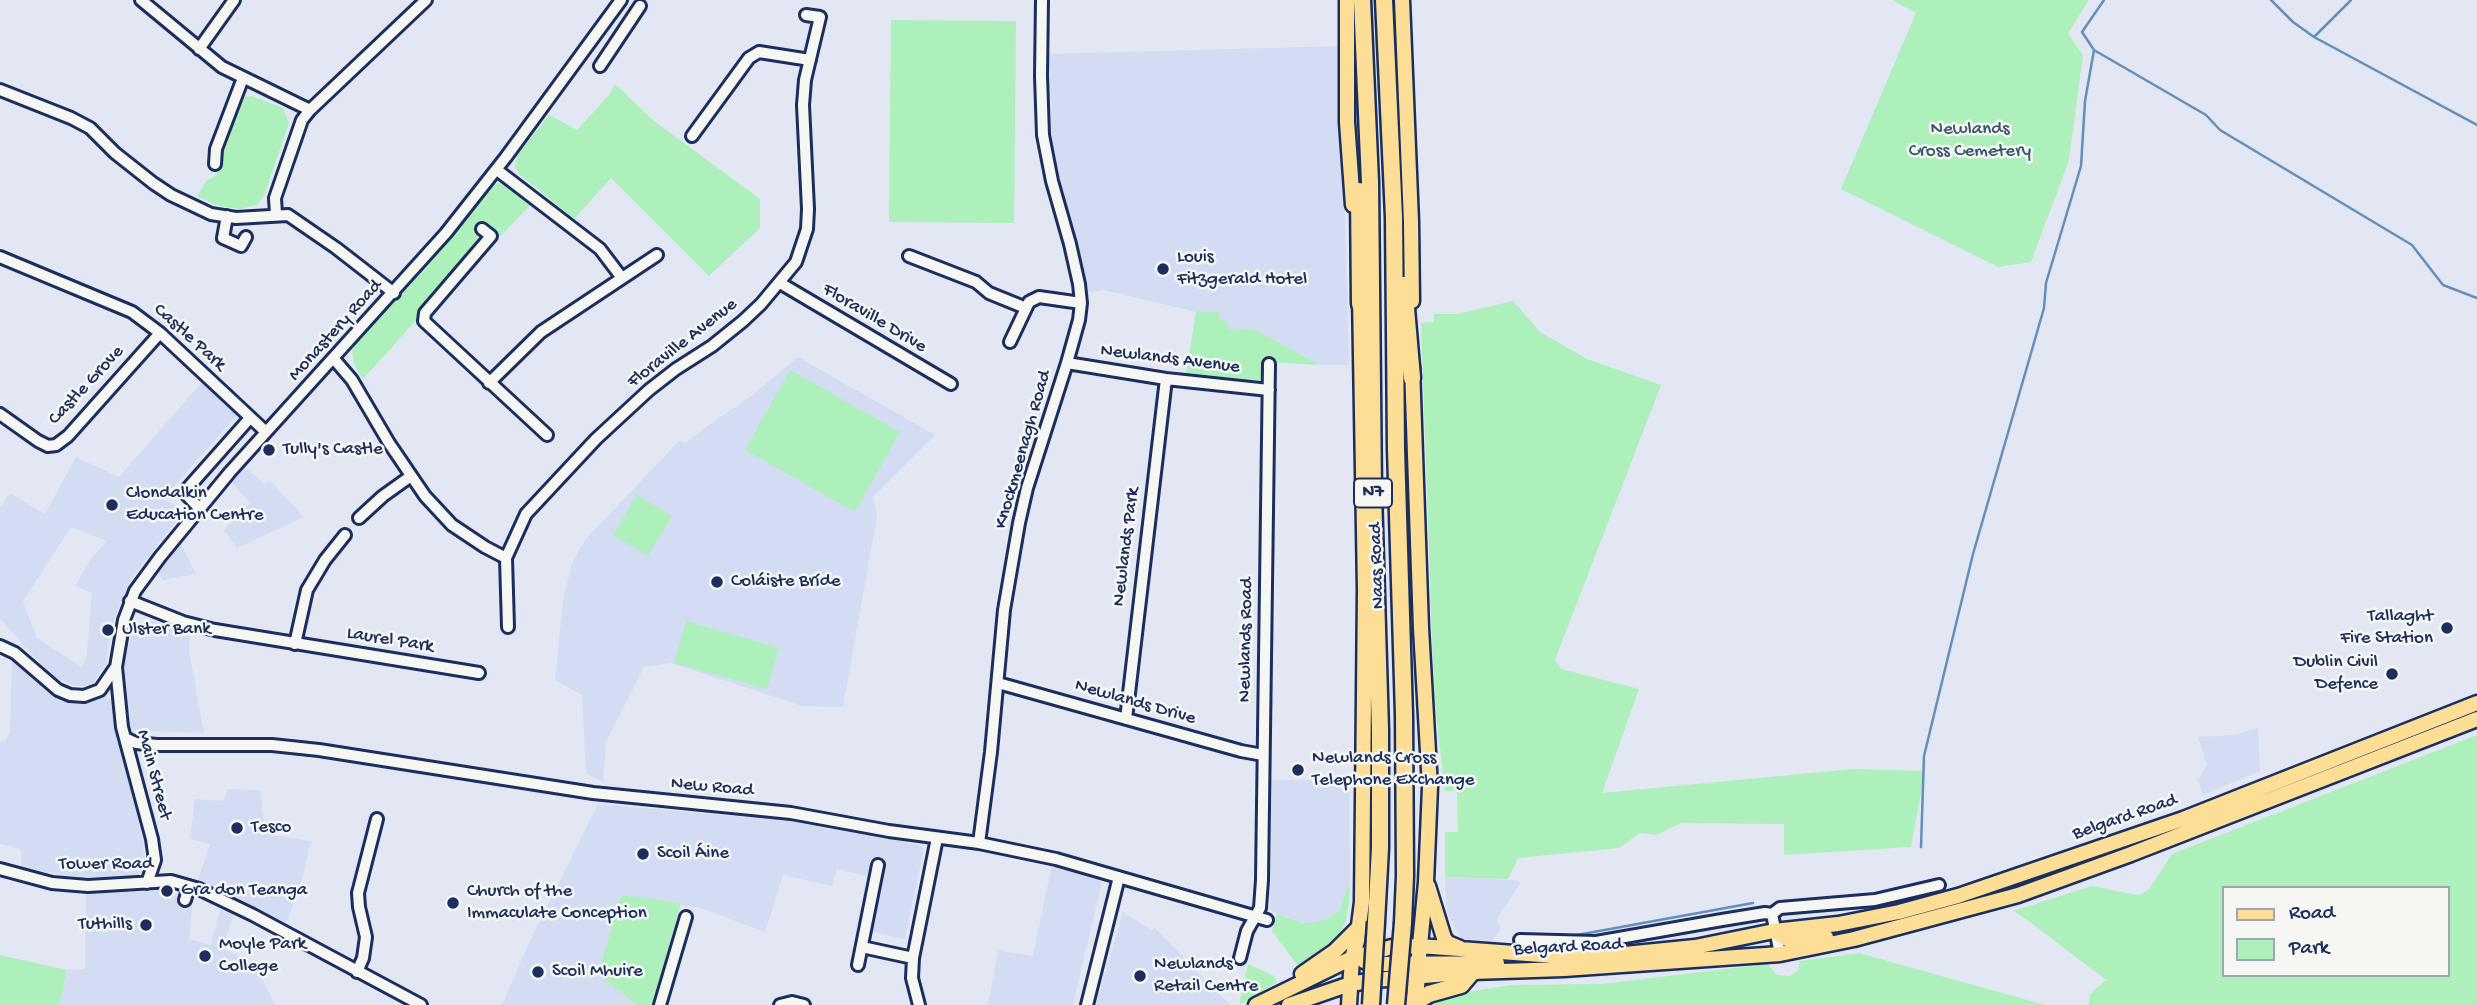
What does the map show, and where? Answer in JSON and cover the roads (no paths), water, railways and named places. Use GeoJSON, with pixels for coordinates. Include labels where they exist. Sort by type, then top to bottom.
{"type":"FeatureCollection","features":[{"type":"Feature","properties":{"kind":"highway","name":"Naas Road"},"geometry":{"type":"LineString","coordinates":[[1362,0],[1370,182],[1373,506],[1380,730],[1380,848],[1368,924],[1371,1005]]}},
{"type":"Feature","properties":{"kind":"highway","name":"Naas Road"},"geometry":{"type":"LineString","coordinates":[[1384,0],[1394,217],[1396,449],[1405,727],[1405,876],[1396,1005]]}},
{"type":"Feature","properties":{"kind":"highway","name":"N7"},"geometry":{"type":"LineString","coordinates":[[1360,304],[1359,188],[1364,63]]}},
{"type":"Feature","properties":{"kind":"highway"},"geometry":{"type":"LineString","coordinates":[[1394,217],[1404,286],[1412,378]]}},
{"type":"Feature","properties":{"kind":"highway"},"geometry":{"type":"LineString","coordinates":[[1414,1004],[1418,971]]}},
{"type":"Feature","properties":{"kind":"highway"},"geometry":{"type":"LineString","coordinates":[[1414,1004],[1429,994],[1461,985],[1472,972]]}},
{"type":"Feature","properties":{"kind":"main road","name":"Naas Road"},"geometry":{"type":"LineString","coordinates":[[1347,0],[1347,122],[1360,304],[1365,657],[1362,902],[1368,924],[1354,984]]}},
{"type":"Feature","properties":{"kind":"main road"},"geometry":{"type":"LineString","coordinates":[[1402,0],[1411,222],[1412,378],[1420,628],[1430,788],[1426,882],[1418,971]]}},
{"type":"Feature","properties":{"kind":"main road","name":"Belgard Road"},"geometry":{"type":"LineString","coordinates":[[1273,996],[1360,953],[1392,947],[1419,946],[1555,956],[1605,956],[1695,947],[1774,931],[1899,912],[1958,896],[2183,819],[2471,713]]}},
{"type":"Feature","properties":{"kind":"main road","name":"Belgard Road"},"geometry":{"type":"LineString","coordinates":[[1289,1005],[1354,984],[1418,971],[1545,969],[1780,954],[1854,939],[2018,895],[2131,854],[2471,713]]}},
{"type":"Feature","properties":{"kind":"main road"},"geometry":{"type":"LineString","coordinates":[[1426,882],[1444,938],[1448,943],[1465,950]]}},
{"type":"Feature","properties":{"kind":"main road"},"geometry":{"type":"LineString","coordinates":[[1256,1005],[1273,996],[1368,924]]}},
{"type":"Feature","properties":{"kind":"main road","name":"Belgard Road"},"geometry":{"type":"LineString","coordinates":[[1774,931],[1789,940],[1822,937],[1854,939]]}},
{"type":"Feature","properties":{"kind":"main road","name":"Belgard Road"},"geometry":{"type":"LineString","coordinates":[[1695,947],[1708,950],[1759,944],[1780,954]]}},
{"type":"Feature","properties":{"kind":"main road"},"geometry":{"type":"LineString","coordinates":[[1360,953],[1375,964],[1418,971],[1468,961],[1545,969]]}},
{"type":"Feature","properties":{"kind":"main road"},"geometry":{"type":"LineString","coordinates":[[1323,993],[1338,997],[1348,1005],[1354,984]]}},
{"type":"Feature","properties":{"kind":"main road"},"geometry":{"type":"LineString","coordinates":[[1354,984],[1356,1005]]}},
{"type":"Feature","properties":{"kind":"street"},"geometry":{"type":"LineString","coordinates":[[141,0],[222,67],[289,97],[310,110]]}},
{"type":"Feature","properties":{"kind":"street"},"geometry":{"type":"LineString","coordinates":[[198,49],[234,0]]}},
{"type":"Feature","properties":{"kind":"street"},"geometry":{"type":"LineString","coordinates":[[276,214],[275,198],[302,120],[426,0]]}},
{"type":"Feature","properties":{"kind":"street","name":"Monastery Road"},"geometry":{"type":"LineString","coordinates":[[117,698],[116,667],[121,632],[130,601],[149,570],[199,508],[446,233],[497,170],[621,0]]}},
{"type":"Feature","properties":{"kind":"street","name":"Knockmeenagh Road"},"geometry":{"type":"LineString","coordinates":[[979,843],[1004,610],[1018,523],[1067,363],[1081,303],[1079,284],[1043,135],[1042,0]]}},
{"type":"Feature","properties":{"kind":"street"},"geometry":{"type":"LineString","coordinates":[[600,66],[640,6]]}},
{"type":"Feature","properties":{"kind":"street","name":"Floraville Avenue"},"geometry":{"type":"LineString","coordinates":[[508,626],[506,558],[526,514],[596,439],[658,383],[743,321],[780,283],[796,262],[807,229],[803,105],[820,17],[806,15]]}},
{"type":"Feature","properties":{"kind":"street"},"geometry":{"type":"LineString","coordinates":[[598,32],[614,44]]}},
{"type":"Feature","properties":{"kind":"street"},"geometry":{"type":"LineString","coordinates":[[692,136],[749,58],[759,52],[810,60]]}},
{"type":"Feature","properties":{"kind":"street"},"geometry":{"type":"LineString","coordinates":[[215,164],[216,149],[243,78]]}},
{"type":"Feature","properties":{"kind":"street"},"geometry":{"type":"LineString","coordinates":[[0,90],[90,128],[115,153],[171,195],[211,214],[236,218],[288,215],[394,293]]}},
{"type":"Feature","properties":{"kind":"street"},"geometry":{"type":"LineString","coordinates":[[497,170],[600,249],[622,278]]}},
{"type":"Feature","properties":{"kind":"street"},"geometry":{"type":"LineString","coordinates":[[227,216],[223,238],[241,246],[246,237]]}},
{"type":"Feature","properties":{"kind":"street"},"geometry":{"type":"LineString","coordinates":[[482,229],[491,236],[425,313],[424,321],[547,435]]}},
{"type":"Feature","properties":{"kind":"street"},"geometry":{"type":"LineString","coordinates":[[489,383],[541,332],[657,255]]}},
{"type":"Feature","properties":{"kind":"street"},"geometry":{"type":"LineString","coordinates":[[909,256],[976,282],[989,293],[1026,308]]}},
{"type":"Feature","properties":{"kind":"street","name":"Castle Park"},"geometry":{"type":"LineString","coordinates":[[0,257],[132,312],[160,333],[266,432]]}},
{"type":"Feature","properties":{"kind":"street","name":"Floraville Drive"},"geometry":{"type":"LineString","coordinates":[[780,283],[951,384]]}},
{"type":"Feature","properties":{"kind":"street"},"geometry":{"type":"LineString","coordinates":[[1010,342],[1029,302],[1039,297],[1081,303]]}},
{"type":"Feature","properties":{"kind":"street","name":"Castle Grove"},"geometry":{"type":"LineString","coordinates":[[0,414],[38,441],[48,446],[56,445],[68,436],[160,333]]}},
{"type":"Feature","properties":{"kind":"street"},"geometry":{"type":"LineString","coordinates":[[334,359],[352,380],[388,443],[425,496],[452,525],[506,558]]}},
{"type":"Feature","properties":{"kind":"street","name":"Newlands Avenue"},"geometry":{"type":"LineString","coordinates":[[1067,363],[1166,379],[1269,390]]}},
{"type":"Feature","properties":{"kind":"street","name":"Newlands Road"},"geometry":{"type":"LineString","coordinates":[[1241,958],[1247,931],[1260,908],[1262,880],[1269,363]]}},
{"type":"Feature","properties":{"kind":"street","name":"Newlands Park"},"geometry":{"type":"LineString","coordinates":[[1126,719],[1166,379]]}},
{"type":"Feature","properties":{"kind":"street"},"geometry":{"type":"LineString","coordinates":[[199,508],[186,494],[187,489],[250,418]]}},
{"type":"Feature","properties":{"kind":"street"},"geometry":{"type":"LineString","coordinates":[[359,518],[411,476]]}},
{"type":"Feature","properties":{"kind":"street"},"geometry":{"type":"LineString","coordinates":[[296,644],[307,590],[345,535]]}},
{"type":"Feature","properties":{"kind":"street","name":"Laurel Park"},"geometry":{"type":"LineString","coordinates":[[130,601],[193,625],[479,673]]}},
{"type":"Feature","properties":{"kind":"street"},"geometry":{"type":"LineString","coordinates":[[0,646],[15,653],[63,692],[84,696],[100,690],[116,667]]}},
{"type":"Feature","properties":{"kind":"street","name":"Newlands Drive"},"geometry":{"type":"LineString","coordinates":[[998,683],[1241,751],[1264,755]]}},
{"type":"Feature","properties":{"kind":"street"},"geometry":{"type":"LineString","coordinates":[[100,690],[117,698]]}},
{"type":"Feature","properties":{"kind":"street","name":"Main Street"},"geometry":{"type":"LineString","coordinates":[[117,698],[155,860],[171,881]]}},
{"type":"Feature","properties":{"kind":"street","name":"New Road"},"geometry":{"type":"LineString","coordinates":[[126,742],[157,745],[272,745],[593,793],[791,813],[1036,854],[1267,919]]}},
{"type":"Feature","properties":{"kind":"street","name":"New Road"},"geometry":{"type":"LineString","coordinates":[[130,759],[136,751],[157,745]]}},
{"type":"Feature","properties":{"kind":"street"},"geometry":{"type":"LineString","coordinates":[[357,972],[363,958],[366,937],[358,893],[377,819]]}},
{"type":"Feature","properties":{"kind":"street"},"geometry":{"type":"LineString","coordinates":[[919,1005],[912,978],[913,958],[937,838]]}},
{"type":"Feature","properties":{"kind":"street"},"geometry":{"type":"LineString","coordinates":[[147,883],[155,860]]}},
{"type":"Feature","properties":{"kind":"street"},"geometry":{"type":"LineString","coordinates":[[858,965],[878,865]]}},
{"type":"Feature","properties":{"kind":"street","name":"Tower Road"},"geometry":{"type":"LineString","coordinates":[[0,869],[52,883],[88,886],[171,881]]}},
{"type":"Feature","properties":{"kind":"street"},"geometry":{"type":"LineString","coordinates":[[1087,1005],[1119,877]]}},
{"type":"Feature","properties":{"kind":"street"},"geometry":{"type":"LineString","coordinates":[[171,881],[207,892],[421,1005]]}},
{"type":"Feature","properties":{"kind":"street","name":"Belgard Road"},"geometry":{"type":"LineString","coordinates":[[1520,940],[1596,942],[1772,914],[1780,908],[1875,900],[1939,885]]}},
{"type":"Feature","properties":{"kind":"street"},"geometry":{"type":"LineString","coordinates":[[186,900],[189,886]]}},
{"type":"Feature","properties":{"kind":"street"},"geometry":{"type":"LineString","coordinates":[[1772,914],[1780,954]]}},
{"type":"Feature","properties":{"kind":"street"},"geometry":{"type":"LineString","coordinates":[[660,1005],[686,917]]}},
{"type":"Feature","properties":{"kind":"street"},"geometry":{"type":"LineString","coordinates":[[862,947],[913,958]]}},
{"type":"Feature","properties":{"kind":"street"},"geometry":{"type":"LineString","coordinates":[[780,1005],[792,1002],[804,1005]]}},
{"type":"Feature","properties":{"kind":"waterway"},"geometry":{"type":"LineString","coordinates":[[2104,0],[2082,32],[2094,50],[2206,115],[2220,130],[2412,245],[2443,285],[2477,298]]}},
{"type":"Feature","properties":{"kind":"waterway"},"geometry":{"type":"LineString","coordinates":[[2271,0],[2293,22],[2314,37],[2351,0]]}},
{"type":"Feature","properties":{"kind":"waterway"},"geometry":{"type":"LineString","coordinates":[[2314,37],[2477,125]]}},
{"type":"Feature","properties":{"kind":"waterway"},"geometry":{"type":"LineString","coordinates":[[1921,847],[1924,756],[1973,554],[2044,308],[2046,283],[2081,166],[2085,101],[2094,50]]}},
{"type":"Feature","properties":{"kind":"waterway"},"geometry":{"type":"LineString","coordinates":[[1577,935],[1753,903]]}},
{"type":"Feature","properties":{"kind":"place","name":"Louis Fitzgerald Hotel"},"geometry":{"type":"Point","coordinates":[1163,269]}},
{"type":"Feature","properties":{"kind":"place","name":"Tully's Castle"},"geometry":{"type":"Point","coordinates":[269,450]}},
{"type":"Feature","properties":{"kind":"place","name":"Clondalkin Education Centre"},"geometry":{"type":"Point","coordinates":[112,505]}},
{"type":"Feature","properties":{"kind":"place","name":"Coláiste Bríde"},"geometry":{"type":"Point","coordinates":[717,582]}},
{"type":"Feature","properties":{"kind":"place","name":"Tallaght Fire Station"},"geometry":{"type":"Point","coordinates":[2447,628]}},
{"type":"Feature","properties":{"kind":"place","name":"Ulster Bank"},"geometry":{"type":"Point","coordinates":[108,630]}},
{"type":"Feature","properties":{"kind":"place","name":"Dublin Civil Defence"},"geometry":{"type":"Point","coordinates":[2392,674]}},
{"type":"Feature","properties":{"kind":"place","name":"Newlands Cross Telephone Exchange"},"geometry":{"type":"Point","coordinates":[1298,770]}},
{"type":"Feature","properties":{"kind":"place","name":"Tesco"},"geometry":{"type":"Point","coordinates":[237,828]}},
{"type":"Feature","properties":{"kind":"place","name":"Scoil Áine"},"geometry":{"type":"Point","coordinates":[643,854]}},
{"type":"Feature","properties":{"kind":"place","name":"Gra don Teanga"},"geometry":{"type":"Point","coordinates":[167,891]}},
{"type":"Feature","properties":{"kind":"place","name":"Church of the Immaculate Conception"},"geometry":{"type":"Point","coordinates":[453,903]}},
{"type":"Feature","properties":{"kind":"place","name":"Tuthills"},"geometry":{"type":"Point","coordinates":[146,925]}},
{"type":"Feature","properties":{"kind":"place","name":"Moyle Park College"},"geometry":{"type":"Point","coordinates":[205,956]}},
{"type":"Feature","properties":{"kind":"place","name":"Scoil Mhuire"},"geometry":{"type":"Point","coordinates":[538,972]}},
{"type":"Feature","properties":{"kind":"place","name":"Newlands Retail Centre"},"geometry":{"type":"Point","coordinates":[1140,976]}},
{"type":"Feature","properties":{"kind":"park label","name":"Newlands Cross Cemetery"},"geometry":{"type":"Point","coordinates":[1970,141]}}]}
